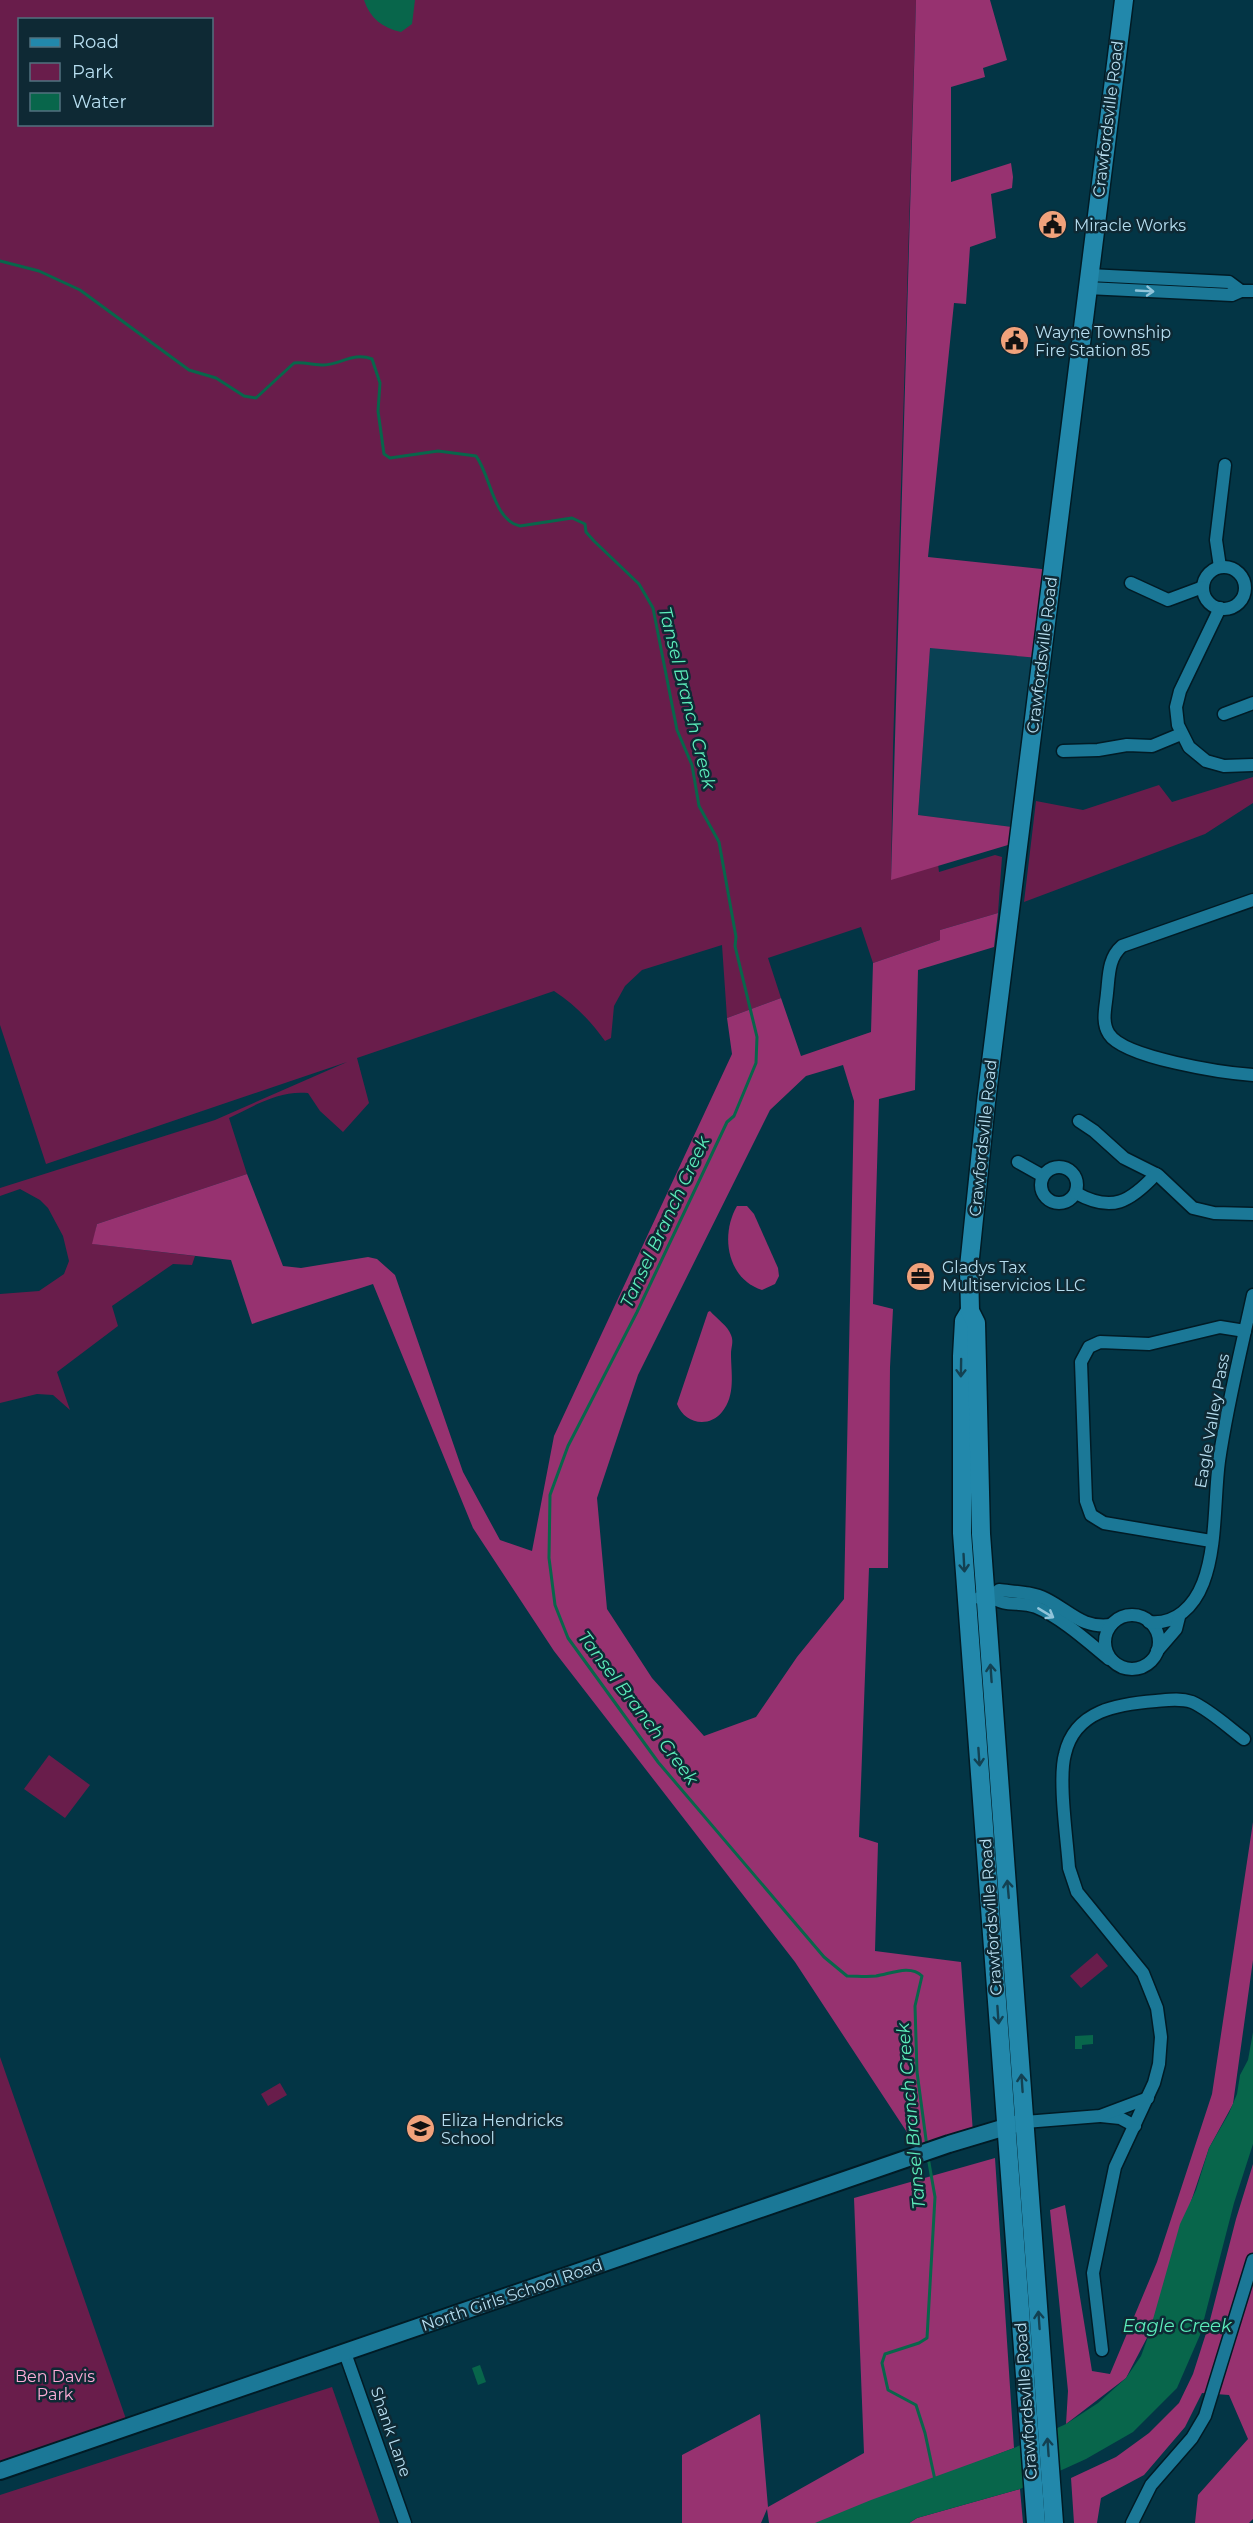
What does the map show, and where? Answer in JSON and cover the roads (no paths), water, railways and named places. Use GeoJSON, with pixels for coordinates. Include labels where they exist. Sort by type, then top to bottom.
{"type":"FeatureCollection","features":[{"type":"Feature","properties":{"kind":"main road","name":"Crawfordsville Road"},"geometry":{"type":"LineString","coordinates":[[1053,2514],[989,1597],[980,1497],[976,1323],[970,1311],[969,1267],[986,1102],[1124,0]]}},
{"type":"Feature","properties":{"kind":"main road","name":"Crawfordsville Road"},"geometry":{"type":"LineString","coordinates":[[970,1311],[963,1321],[960,1414],[961,1512],[1035,2518]]}},
{"type":"Feature","properties":{"kind":"main road","name":"North Girls School Road"},"geometry":{"type":"LineString","coordinates":[[0,2472],[949,2144],[1006,2125],[1025,2122]]}},
{"type":"Feature","properties":{"kind":"street"},"geometry":{"type":"LineString","coordinates":[[1088,282],[1232,295],[1247,291]]}},
{"type":"Feature","properties":{"kind":"street"},"geometry":{"type":"LineString","coordinates":[[1220,567],[1216,540],[1225,465]]}},
{"type":"Feature","properties":{"kind":"street"},"geometry":{"type":"LineString","coordinates":[[1220,567],[1232,568],[1240,575],[1248,600],[1220,608],[1208,600],[1203,587],[1208,574],[1220,567]]}},
{"type":"Feature","properties":{"kind":"street"},"geometry":{"type":"LineString","coordinates":[[1131,583],[1168,600],[1203,587]]}},
{"type":"Feature","properties":{"kind":"street"},"geometry":{"type":"LineString","coordinates":[[1220,608],[1179,691],[1176,714],[1181,734],[1189,747],[1206,761],[1224,766],[1253,765]]}},
{"type":"Feature","properties":{"kind":"street"},"geometry":{"type":"LineString","coordinates":[[1224,714],[1253,703]]}},
{"type":"Feature","properties":{"kind":"street"},"geometry":{"type":"LineString","coordinates":[[1063,750],[1098,750],[1127,745],[1152,746],[1181,734]]}},
{"type":"Feature","properties":{"kind":"street"},"geometry":{"type":"LineString","coordinates":[[1253,900],[1127,943],[1120,948],[1113,957],[1111,965],[1104,1020],[1107,1031],[1116,1042],[1185,1065],[1253,1075]]}},
{"type":"Feature","properties":{"kind":"street"},"geometry":{"type":"LineString","coordinates":[[1079,1121],[1094,1131],[1124,1158],[1156,1174],[1193,1208],[1214,1213],[1253,1214]]}},
{"type":"Feature","properties":{"kind":"street"},"geometry":{"type":"LineString","coordinates":[[1018,1162],[1043,1176]]}},
{"type":"Feature","properties":{"kind":"street"},"geometry":{"type":"LineString","coordinates":[[1054,1167],[1068,1168],[1077,1179],[1076,1193],[1066,1202],[1053,1202],[1043,1192],[1041,1186],[1043,1176],[1054,1167]]}},
{"type":"Feature","properties":{"kind":"street"},"geometry":{"type":"LineString","coordinates":[[1076,1193],[1096,1202],[1119,1202],[1140,1192],[1156,1174]]}},
{"type":"Feature","properties":{"kind":"street","name":"Eagle Valley Pass"},"geometry":{"type":"LineString","coordinates":[[989,1597],[999,1603],[1028,1604],[1043,1611],[1114,1662],[1128,1669],[1140,1668],[1150,1661],[1176,1629],[1179,1617],[1194,1599],[1203,1583],[1210,1560],[1221,1451],[1253,1295]]}},
{"type":"Feature","properties":{"kind":"street"},"geometry":{"type":"LineString","coordinates":[[1211,1541],[1104,1523],[1096,1519],[1086,1504],[1080,1366],[1090,1346],[1107,1342],[1149,1344],[1220,1327],[1245,1331]]}},
{"type":"Feature","properties":{"kind":"street","name":"Eagle Valley Pass"},"geometry":{"type":"LineString","coordinates":[[966,1598],[989,1597],[999,1590],[1032,1594],[1048,1600],[1081,1622],[1098,1626],[1111,1625],[1122,1617],[1141,1617],[1149,1622],[1179,1617]]}},
{"type":"Feature","properties":{"kind":"street"},"geometry":{"type":"LineString","coordinates":[[1149,1622],[1157,1633],[1157,1651]]}},
{"type":"Feature","properties":{"kind":"street"},"geometry":{"type":"LineString","coordinates":[[1111,1625],[1106,1635],[1105,1646],[1114,1662]]}},
{"type":"Feature","properties":{"kind":"street"},"geometry":{"type":"LineString","coordinates":[[1102,2350],[1093,2273],[1115,2167],[1148,2098],[1157,2074],[1161,2047],[1157,2008],[1139,1965],[1077,1892],[1073,1883],[1069,1868],[1063,1771],[1065,1753],[1073,1735],[1090,1717],[1104,1709],[1127,1703],[1177,1700],[1190,1702],[1244,1739]]}},
{"type":"Feature","properties":{"kind":"street"},"geometry":{"type":"LineString","coordinates":[[1100,2116],[1148,2098]]}},
{"type":"Feature","properties":{"kind":"street"},"geometry":{"type":"LineString","coordinates":[[1025,2122],[1100,2116],[1120,2118],[1135,2126]]}},
{"type":"Feature","properties":{"kind":"street"},"geometry":{"type":"LineString","coordinates":[[1132,2523],[1151,2485],[1192,2438],[1205,2416],[1253,2260]]}},
{"type":"Feature","properties":{"kind":"street","name":"Shank Lane"},"geometry":{"type":"LineString","coordinates":[[345,2353],[405,2523]]}},
{"type":"Feature","properties":{"kind":"water"},"geometry":{"type":"Polygon","coordinates":[[[364,0],[415,0],[412,24],[401,32],[388,28],[373,17],[364,0]]]}},
{"type":"Feature","properties":{"kind":"water","name":"Eagle Creek"},"geometry":{"type":"Polygon","coordinates":[[[1253,2032],[1253,2144],[1234,2203],[1200,2335],[1177,2388],[1133,2432],[1086,2459],[1020,2489],[917,2518],[909,2523],[815,2523],[1014,2448],[1066,2424],[1098,2403],[1126,2378],[1141,2356],[1148,2337],[1180,2224],[1196,2190],[1209,2148],[1237,2094],[1240,2075],[1248,2060],[1253,2032]]]}},
{"type":"Feature","properties":{"kind":"water"},"geometry":{"type":"Polygon","coordinates":[[[1093,2035],[1093,2044],[1082,2045],[1082,2049],[1075,2049],[1075,2036],[1093,2035]]]}},
{"type":"Feature","properties":{"kind":"water"},"geometry":{"type":"Polygon","coordinates":[[[480,2365],[486,2382],[478,2385],[472,2368],[480,2365]]]}},
{"type":"Feature","properties":{"kind":"waterway","name":"Tansel Branch Creek"},"geometry":{"type":"LineString","coordinates":[[0,261],[39,271],[80,290],[189,370],[216,378],[244,396],[256,398],[294,363],[324,365],[359,357],[372,359],[380,383],[378,411],[384,454],[390,458],[438,451],[476,456],[498,506],[511,522],[520,526],[572,518],[585,524],[586,532],[639,584],[653,608],[677,730],[692,765],[699,806],[719,842],[736,937],[735,946],[757,1037],[756,1063],[734,1116],[727,1122],[637,1312],[568,1446],[550,1495],[549,1558],[555,1605],[568,1638],[658,1762],[824,1957],[847,1976],[876,1976],[906,1970],[917,1972],[922,1976],[915,2006],[917,2072],[927,2147]]}},
{"type":"Feature","properties":{"kind":"waterway","name":"Tansel Branch Creek"},"geometry":{"type":"LineString","coordinates":[[928,2157],[935,2197],[927,2338],[919,2343],[885,2354],[882,2363],[888,2390],[916,2405],[925,2433],[935,2480]]}},
{"type":"Feature","properties":{"kind":"place","name":"Miracle Works"},"geometry":{"type":"Point","coordinates":[1053,225]}},
{"type":"Feature","properties":{"kind":"place","name":"Wayne Township Fire Station 85"},"geometry":{"type":"Point","coordinates":[1014,341]}},
{"type":"Feature","properties":{"kind":"place","name":"Gladys Tax Multiservicios LLC"},"geometry":{"type":"Point","coordinates":[921,1276]}},
{"type":"Feature","properties":{"kind":"place","name":"Eliza Hendricks School"},"geometry":{"type":"Point","coordinates":[420,2129]}},
{"type":"Feature","properties":{"kind":"park label","name":"Ben Davis Park"},"geometry":{"type":"Point","coordinates":[55,2385]}}]}
